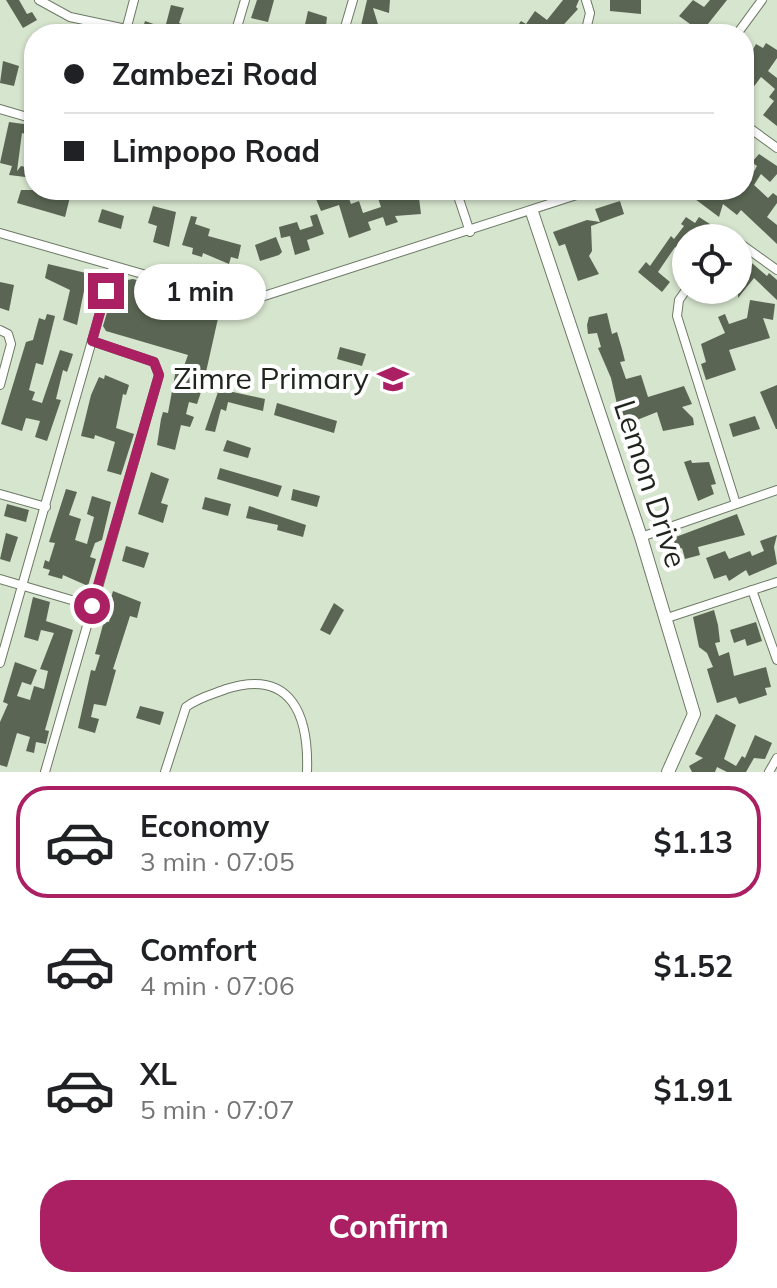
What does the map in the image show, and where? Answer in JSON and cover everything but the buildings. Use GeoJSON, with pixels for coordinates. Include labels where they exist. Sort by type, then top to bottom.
{"type":"FeatureCollection","features":[{"type":"Feature","properties":{"kind":"street"},"geometry":{"type":"LineString","coordinates":[[39,0],[70,17],[96,24]]}},
{"type":"Feature","properties":{"kind":"street"},"geometry":{"type":"LineString","coordinates":[[127,24],[134,0]]}},
{"type":"Feature","properties":{"kind":"street"},"geometry":{"type":"LineString","coordinates":[[238,24],[245,0]]}},
{"type":"Feature","properties":{"kind":"street"},"geometry":{"type":"LineString","coordinates":[[346,24],[353,0]]}},
{"type":"Feature","properties":{"kind":"street"},"geometry":{"type":"LineString","coordinates":[[586,0],[590,13],[587,24]]}},
{"type":"Feature","properties":{"kind":"street"},"geometry":{"type":"LineString","coordinates":[[744,24],[762,0]]}},
{"type":"Feature","properties":{"kind":"street"},"geometry":{"type":"LineString","coordinates":[[0,109],[24,116]]}},
{"type":"Feature","properties":{"kind":"street"},"geometry":{"type":"LineString","coordinates":[[754,131],[777,148]]}},
{"type":"Feature","properties":{"kind":"street"},"geometry":{"type":"LineString","coordinates":[[459,200],[470,232]]}},
{"type":"Feature","properties":{"kind":"street"},"geometry":{"type":"LineString","coordinates":[[0,233],[226,298],[255,299],[565,200]]}},
{"type":"Feature","properties":{"kind":"street","name":"Lemon Drive"},"geometry":{"type":"LineString","coordinates":[[532,212],[641,537],[694,714],[668,772]]}},
{"type":"Feature","properties":{"kind":"street"},"geometry":{"type":"LineString","coordinates":[[752,252],[777,270]]}},
{"type":"Feature","properties":{"kind":"street"},"geometry":{"type":"LineString","coordinates":[[0,663],[113,267]]}},
{"type":"Feature","properties":{"kind":"street"},"geometry":{"type":"LineString","coordinates":[[678,304],[677,316],[736,504]]}},
{"type":"Feature","properties":{"kind":"street"},"geometry":{"type":"LineString","coordinates":[[0,330],[8,334],[11,344],[0,385]]}},
{"type":"Feature","properties":{"kind":"street"},"geometry":{"type":"LineString","coordinates":[[45,772],[160,371],[154,362],[92,341]]}},
{"type":"Feature","properties":{"kind":"street"},"geometry":{"type":"LineString","coordinates":[[641,537],[777,490]]}},
{"type":"Feature","properties":{"kind":"street"},"geometry":{"type":"LineString","coordinates":[[0,494],[46,507]]}},
{"type":"Feature","properties":{"kind":"street"},"geometry":{"type":"LineString","coordinates":[[0,579],[92,606]]}},
{"type":"Feature","properties":{"kind":"street"},"geometry":{"type":"LineString","coordinates":[[667,618],[777,582]]}},
{"type":"Feature","properties":{"kind":"street"},"geometry":{"type":"LineString","coordinates":[[752,590],[777,660]]}},
{"type":"Feature","properties":{"kind":"street"},"geometry":{"type":"LineString","coordinates":[[165,772],[186,707],[219,692],[259,681],[280,690],[295,708],[308,738],[307,772]]}},
{"type":"Feature","properties":{"kind":"street"},"geometry":{"type":"LineString","coordinates":[[769,772],[777,758]]}},
{"type":"Feature","properties":{"kind":"place","name":"Zimre Primary"},"geometry":{"type":"Point","coordinates":[393,379]}},
{"type":"Feature","properties":{"kind":"route"},"geometry":{"type":"LineString","coordinates":[[92,606],[160,371],[154,362],[92,341],[106,291]]}}]}
